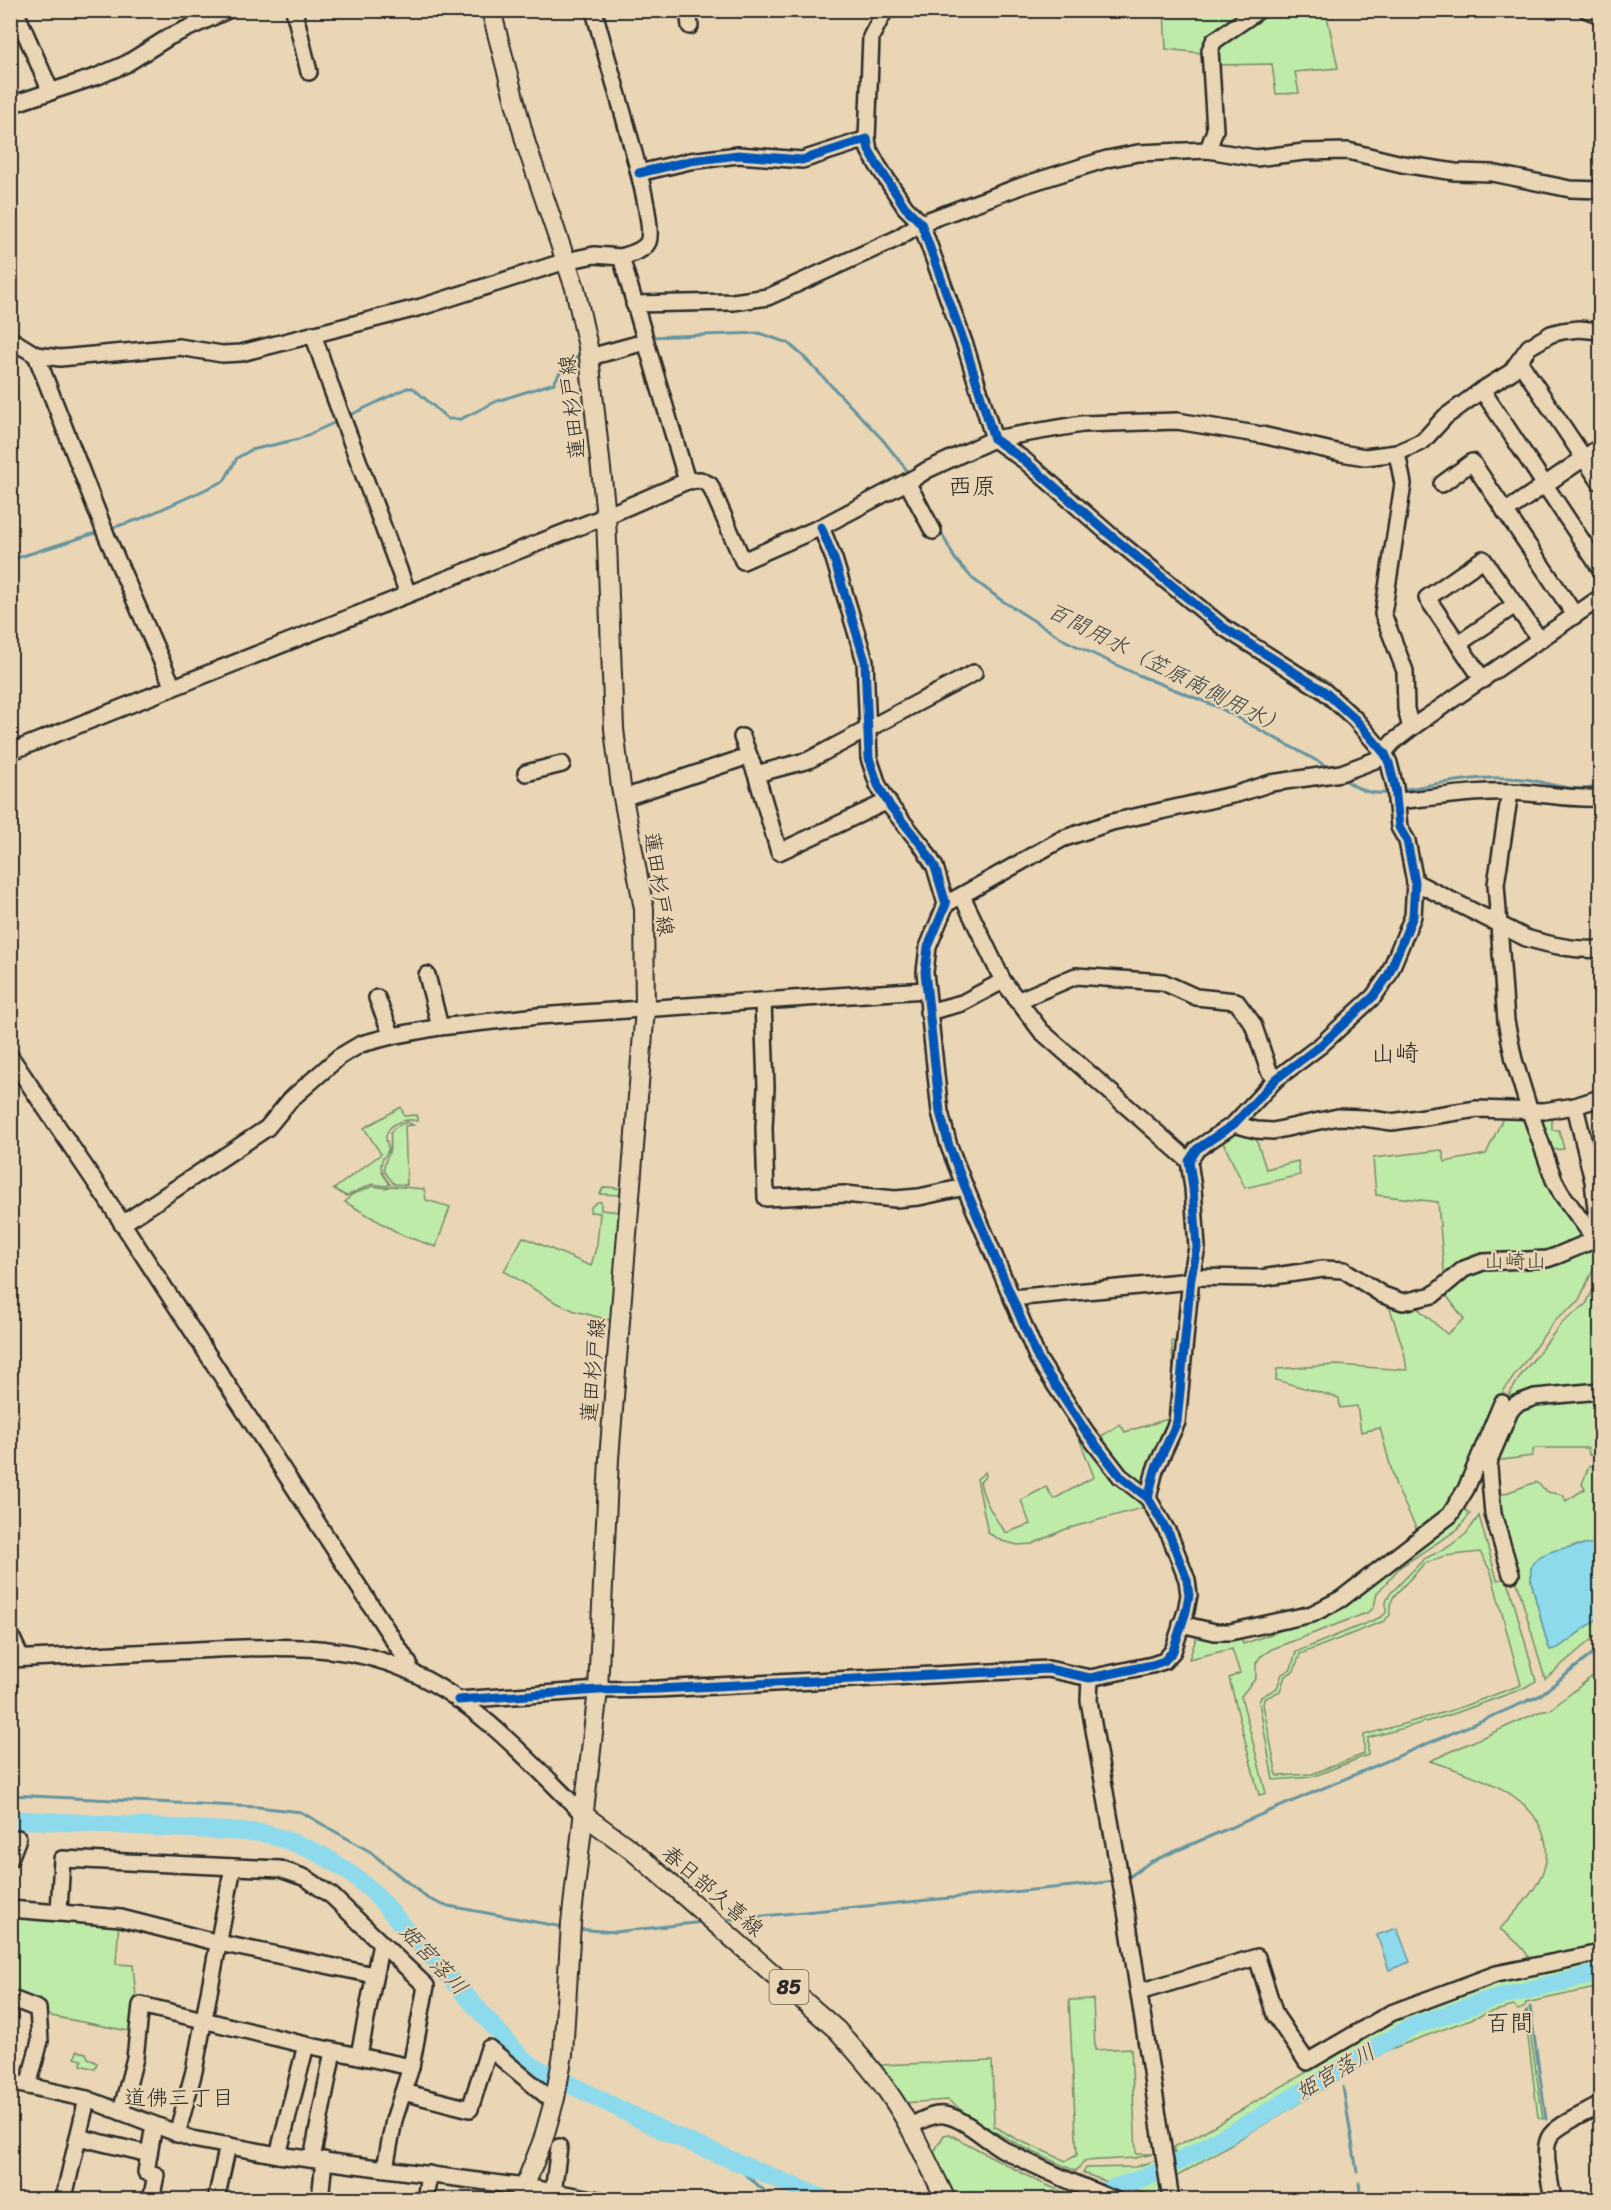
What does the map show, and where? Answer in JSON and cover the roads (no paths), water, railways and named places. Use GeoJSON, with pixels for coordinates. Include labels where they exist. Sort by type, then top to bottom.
{"type":"FeatureCollection","features":[{"type":"Feature","properties":{"kind":"main road","name":"蓮田杉戸線"},"geometry":{"type":"LineString","coordinates":[[491,10],[526,144],[566,261],[582,316],[590,357],[606,516],[614,729],[623,798],[644,909],[645,1009],[609,1459],[598,1690],[584,1815]]}},
{"type":"Feature","properties":{"kind":"main road"},"geometry":{"type":"LineString","coordinates":[[522,2193],[543,2140],[563,2054],[571,1923],[584,1815]]}},
{"type":"Feature","properties":{"kind":"main road","name":"春日部久喜線"},"geometry":{"type":"LineString","coordinates":[[584,1815],[633,1851],[837,2030],[888,2092],[909,2126],[946,2199]]}},
{"type":"Feature","properties":{"kind":"street"},"geometry":{"type":"LineString","coordinates":[[15,10],[51,92]]}},
{"type":"Feature","properties":{"kind":"street"},"geometry":{"type":"LineString","coordinates":[[11,104],[117,68],[169,37],[228,10]]}},
{"type":"Feature","properties":{"kind":"street"},"geometry":{"type":"LineString","coordinates":[[294,10],[309,72]]}},
{"type":"Feature","properties":{"kind":"street"},"geometry":{"type":"LineString","coordinates":[[10,339],[36,355],[60,358],[179,347],[222,354],[241,353],[421,307],[566,261],[594,255],[621,257],[641,249],[648,243],[649,219],[639,173],[594,10]]}},
{"type":"Feature","properties":{"kind":"street"},"geometry":{"type":"LineString","coordinates":[[885,10],[871,37],[868,150],[905,207],[921,223],[966,348],[994,439],[1024,460],[1109,534],[1224,627],[1324,691],[1355,719],[1385,754],[1391,771],[1399,827],[1407,842],[1415,882],[1413,916],[1388,976],[1374,996],[1321,1045],[1276,1079],[1234,1124],[1197,1149],[1189,1161]]}},
{"type":"Feature","properties":{"kind":"street"},"geometry":{"type":"LineString","coordinates":[[1209,150],[1215,130],[1210,50],[1214,41],[1259,10]]}},
{"type":"Feature","properties":{"kind":"street"},"geometry":{"type":"LineString","coordinates":[[1587,10],[1600,15]]}},
{"type":"Feature","properties":{"kind":"street"},"geometry":{"type":"LineString","coordinates":[[639,173],[690,161],[738,155],[802,160],[867,140]]}},
{"type":"Feature","properties":{"kind":"street"},"geometry":{"type":"LineString","coordinates":[[634,304],[732,302],[768,297],[896,239],[921,223],[1107,159],[1138,153],[1209,150],[1256,158],[1304,152],[1348,151],[1402,164],[1455,172],[1492,173],[1570,189],[1600,190]]}},
{"type":"Feature","properties":{"kind":"street"},"geometry":{"type":"LineString","coordinates":[[621,257],[687,481]]}},
{"type":"Feature","properties":{"kind":"street"},"geometry":{"type":"LineString","coordinates":[[10,752],[606,516],[687,481],[700,480],[710,485],[743,561],[821,527],[927,470],[994,439],[1082,424],[1177,421],[1262,435],[1365,457],[1397,453],[1423,441],[1445,417],[1511,372],[1529,347],[1551,334],[1580,329],[1600,331]]}},
{"type":"Feature","properties":{"kind":"street"},"geometry":{"type":"LineString","coordinates":[[313,334],[408,594]]}},
{"type":"Feature","properties":{"kind":"street"},"geometry":{"type":"LineString","coordinates":[[590,357],[645,342]]}},
{"type":"Feature","properties":{"kind":"street"},"geometry":{"type":"LineString","coordinates":[[36,355],[107,537],[173,687]]}},
{"type":"Feature","properties":{"kind":"street"},"geometry":{"type":"LineString","coordinates":[[1519,361],[1600,482]]}},
{"type":"Feature","properties":{"kind":"street"},"geometry":{"type":"LineString","coordinates":[[1482,390],[1600,568]]}},
{"type":"Feature","properties":{"kind":"street"},"geometry":{"type":"LineString","coordinates":[[1505,512],[1600,447]]}},
{"type":"Feature","properties":{"kind":"street"},"geometry":{"type":"LineString","coordinates":[[1397,453],[1403,484],[1383,614],[1405,671],[1407,709],[1411,728]]}},
{"type":"Feature","properties":{"kind":"street"},"geometry":{"type":"LineString","coordinates":[[1442,484],[1472,462],[1575,615]]}},
{"type":"Feature","properties":{"kind":"street"},"geometry":{"type":"LineString","coordinates":[[907,482],[933,531]]}},
{"type":"Feature","properties":{"kind":"street"},"geometry":{"type":"LineString","coordinates":[[458,1700],[598,1690],[1048,1670],[1090,1678],[1152,1665],[1164,1661],[1173,1651],[1189,1596],[1186,1580],[1170,1536],[1148,1498],[1120,1476],[1086,1432],[1038,1359],[949,1146],[940,1112],[925,990],[928,947],[946,904],[935,867],[878,785],[869,758],[865,661],[834,559],[821,527]]}},
{"type":"Feature","properties":{"kind":"street"},"geometry":{"type":"LineString","coordinates":[[1483,680],[1427,598],[1483,559],[1540,640]]}},
{"type":"Feature","properties":{"kind":"street"},"geometry":{"type":"LineString","coordinates":[[946,904],[1062,839],[1112,822],[1237,794],[1271,783],[1331,776],[1378,759],[1385,754],[1393,742],[1411,728],[1600,598]]}},
{"type":"Feature","properties":{"kind":"street"},"geometry":{"type":"LineString","coordinates":[[1458,644],[1515,605]]}},
{"type":"Feature","properties":{"kind":"street"},"geometry":{"type":"LineString","coordinates":[[756,774],[809,760],[974,673]]}},
{"type":"Feature","properties":{"kind":"street"},"geometry":{"type":"LineString","coordinates":[[742,736],[779,852],[888,801]]}},
{"type":"Feature","properties":{"kind":"street"},"geometry":{"type":"LineString","coordinates":[[623,798],[749,756]]}},
{"type":"Feature","properties":{"kind":"street"},"geometry":{"type":"LineString","coordinates":[[526,773],[562,764]]}},
{"type":"Feature","properties":{"kind":"street"},"geometry":{"type":"LineString","coordinates":[[1396,801],[1510,792],[1577,799],[1600,798]]}},
{"type":"Feature","properties":{"kind":"street"},"geometry":{"type":"LineString","coordinates":[[1510,792],[1497,870],[1498,923],[1508,1032],[1530,1112],[1561,1193],[1597,1241]]}},
{"type":"Feature","properties":{"kind":"street"},"geometry":{"type":"LineString","coordinates":[[1415,882],[1526,938],[1544,944],[1585,950],[1600,949]]}},
{"type":"Feature","properties":{"kind":"street"},"geometry":{"type":"LineString","coordinates":[[962,896],[1003,981],[1041,1031],[1189,1161],[1197,1248],[1191,1279],[1177,1422],[1155,1470],[1148,1498]]}},
{"type":"Feature","properties":{"kind":"street"},"geometry":{"type":"LineString","coordinates":[[427,975],[440,1028]]}},
{"type":"Feature","properties":{"kind":"street"},"geometry":{"type":"LineString","coordinates":[[1017,1001],[1076,976],[1163,982],[1196,997],[1236,1002],[1252,1024],[1269,1071],[1276,1079]]}},
{"type":"Feature","properties":{"kind":"street"},"geometry":{"type":"LineString","coordinates":[[928,1012],[962,1003],[1003,981]]}},
{"type":"Feature","properties":{"kind":"street"},"geometry":{"type":"LineString","coordinates":[[122,1224],[267,1128],[290,1101],[339,1057],[361,1044],[440,1028],[538,1016],[925,990]]}},
{"type":"Feature","properties":{"kind":"street"},"geometry":{"type":"LineString","coordinates":[[377,998],[392,1036]]}},
{"type":"Feature","properties":{"kind":"street"},"geometry":{"type":"LineString","coordinates":[[763,1001],[766,1198],[844,1194],[895,1199],[919,1197],[965,1187]]}},
{"type":"Feature","properties":{"kind":"street"},"geometry":{"type":"LineString","coordinates":[[10,1056],[409,1664],[409,1671]]}},
{"type":"Feature","properties":{"kind":"street"},"geometry":{"type":"LineString","coordinates":[[1234,1124],[1256,1131],[1273,1131],[1338,1118],[1364,1118],[1392,1122],[1477,1109],[1530,1112],[1575,1106],[1600,1098]]}},
{"type":"Feature","properties":{"kind":"street"},"geometry":{"type":"LineString","coordinates":[[1575,1106],[1593,1181],[1598,1228],[1597,1241]]}},
{"type":"Feature","properties":{"kind":"street"},"geometry":{"type":"LineString","coordinates":[[1012,1298],[1191,1279],[1261,1278],[1323,1269],[1344,1270],[1383,1294],[1403,1302],[1433,1295],[1472,1265],[1494,1260],[1547,1259],[1597,1241]]}},
{"type":"Feature","properties":{"kind":"street"},"geometry":{"type":"LineString","coordinates":[[1511,1574],[1493,1514],[1490,1458],[1510,1411],[1516,1404],[1535,1398],[1600,1391]]}},
{"type":"Feature","properties":{"kind":"street"},"geometry":{"type":"LineString","coordinates":[[1181,1624],[1215,1632],[1230,1632],[1312,1614],[1330,1606],[1445,1520],[1466,1489],[1502,1403]]}},
{"type":"Feature","properties":{"kind":"street"},"geometry":{"type":"LineString","coordinates":[[1466,1489],[1492,1494]]}},
{"type":"Feature","properties":{"kind":"street"},"geometry":{"type":"LineString","coordinates":[[10,1634],[16,1658],[256,1648],[329,1649],[374,1659],[409,1671],[482,1717],[523,1753],[584,1815]]}},
{"type":"Feature","properties":{"kind":"street"},"geometry":{"type":"LineString","coordinates":[[1090,1678],[1089,1701],[1139,1992],[1170,2192]]}},
{"type":"Feature","properties":{"kind":"street"},"geometry":{"type":"LineString","coordinates":[[10,1859],[18,1838]]}},
{"type":"Feature","properties":{"kind":"street"},"geometry":{"type":"LineString","coordinates":[[59,1911],[62,1859],[280,1869],[306,1878],[332,1896],[426,1986],[411,2067],[394,2120],[385,2168]]}},
{"type":"Feature","properties":{"kind":"street"},"geometry":{"type":"LineString","coordinates":[[177,2134],[194,2071],[233,1867]]}},
{"type":"Feature","properties":{"kind":"street"},"geometry":{"type":"LineString","coordinates":[[10,1909],[59,1911],[121,1918],[219,1943],[374,1975]]}},
{"type":"Feature","properties":{"kind":"street"},"geometry":{"type":"LineString","coordinates":[[359,2055],[381,1943]]}},
{"type":"Feature","properties":{"kind":"street"},"geometry":{"type":"LineString","coordinates":[[1139,1992],[1257,1957],[1278,2022],[1306,2062],[1391,2013],[1496,1974],[1600,1953]]}},
{"type":"Feature","properties":{"kind":"street"},"geometry":{"type":"LineString","coordinates":[[10,1998],[38,2009],[40,2041],[28,2086]]}},
{"type":"Feature","properties":{"kind":"street"},"geometry":{"type":"LineString","coordinates":[[122,2112],[135,2058],[141,2005],[306,2045],[411,2067]]}},
{"type":"Feature","properties":{"kind":"street"},"geometry":{"type":"LineString","coordinates":[[278,2155],[306,2045]]}},
{"type":"Feature","properties":{"kind":"street"},"geometry":{"type":"LineString","coordinates":[[403,2092],[470,2109],[489,2048],[554,2100]]}},
{"type":"Feature","properties":{"kind":"street"},"geometry":{"type":"LineString","coordinates":[[321,2199],[318,2160],[333,2051]]}},
{"type":"Feature","properties":{"kind":"street"},"geometry":{"type":"LineString","coordinates":[[10,2082],[87,2099],[192,2139],[278,2155],[429,2174],[522,2193],[599,2199]]}},
{"type":"Feature","properties":{"kind":"street"},"geometry":{"type":"LineString","coordinates":[[80,2199],[62,2196],[87,2099]]}},
{"type":"Feature","properties":{"kind":"street"},"geometry":{"type":"LineString","coordinates":[[1553,2199],[1546,2150],[1548,2139],[1556,2129],[1600,2105]]}},
{"type":"Feature","properties":{"kind":"street"},"geometry":{"type":"LineString","coordinates":[[909,2126],[936,2115],[946,2115],[1002,2149],[1080,2186],[1115,2199]]}},
{"type":"Feature","properties":{"kind":"street"},"geometry":{"type":"LineString","coordinates":[[151,2199],[156,2175],[146,2172],[154,2125]]}},
{"type":"Feature","properties":{"kind":"street"},"geometry":{"type":"LineString","coordinates":[[78,2137],[149,2154]]}},
{"type":"Feature","properties":{"kind":"street"},"geometry":{"type":"LineString","coordinates":[[216,2199],[228,2145]]}},
{"type":"Feature","properties":{"kind":"street"},"geometry":{"type":"LineString","coordinates":[[552,2195],[560,2147]]}},
{"type":"Feature","properties":{"kind":"street"},"geometry":{"type":"LineString","coordinates":[[425,2199],[429,2174]]}},
{"type":"Feature","properties":{"kind":"water"},"geometry":{"type":"Polygon","coordinates":[[[1600,1543],[1600,1617],[1558,1648],[1550,1650],[1532,1583],[1532,1565],[1536,1559],[1552,1551],[1600,1543]]]}},
{"type":"Feature","properties":{"kind":"water"},"geometry":{"type":"Polygon","coordinates":[[[1397,1928],[1410,1962],[1389,1970],[1377,1935],[1397,1928]]]}},
{"type":"Feature","properties":{"kind":"waterway","name":"百間用水（笠原南側用水）"},"geometry":{"type":"LineString","coordinates":[[649,337],[759,333],[788,343],[882,439],[910,474]]}},
{"type":"Feature","properties":{"kind":"waterway","name":"百間用水（笠原南側用水）"},"geometry":{"type":"LineString","coordinates":[[593,349],[622,341]]}},
{"type":"Feature","properties":{"kind":"waterway","name":"百間用水（笠原南側用水）"},"geometry":{"type":"LineString","coordinates":[[346,417],[407,388],[413,388],[448,419],[461,419],[497,401],[554,383],[565,364],[582,354]]}},
{"type":"Feature","properties":{"kind":"waterway","name":"百間用水（笠原南側用水）"},"geometry":{"type":"LineString","coordinates":[[108,529],[140,519],[224,481],[237,458],[251,450],[299,439],[338,421]]}},
{"type":"Feature","properties":{"kind":"waterway","name":"百間用水（笠原南側用水）"},"geometry":{"type":"LineString","coordinates":[[939,528],[955,559],[973,579],[1001,600],[1066,641],[1138,675],[1218,707],[1330,768]]}},
{"type":"Feature","properties":{"kind":"waterway","name":"百間用水（笠原南側用水）"},"geometry":{"type":"LineString","coordinates":[[10,560],[99,532]]}},
{"type":"Feature","properties":{"kind":"waterway","name":"百間用水（笠原南側用水）"},"geometry":{"type":"LineString","coordinates":[[1342,778],[1365,791],[1391,792]]}},
{"type":"Feature","properties":{"kind":"waterway","name":"百間用水（笠原南側用水）"},"geometry":{"type":"LineString","coordinates":[[1401,790],[1486,778],[1520,779],[1577,789],[1600,785]]}},
{"type":"Feature","properties":{"kind":"waterway"},"geometry":{"type":"LineString","coordinates":[[1125,1880],[1150,1862],[1539,1696],[1600,1648]]}},
{"type":"Feature","properties":{"kind":"waterway"},"geometry":{"type":"LineString","coordinates":[[10,1795],[258,1807],[301,1812],[369,1851],[427,1898],[443,1905],[563,1927]]}},
{"type":"Feature","properties":{"kind":"waterway","name":"姫宮落川"},"geometry":{"type":"LineString","coordinates":[[10,1819],[263,1833],[308,1848],[334,1862],[372,1891],[521,2057],[533,2066],[668,2133],[827,2200]]}},
{"type":"Feature","properties":{"kind":"waterway"},"geometry":{"type":"LineString","coordinates":[[722,1920],[1115,1881]]}},
{"type":"Feature","properties":{"kind":"waterway"},"geometry":{"type":"LineString","coordinates":[[576,1929],[615,1932],[703,1922]]}},
{"type":"Feature","properties":{"kind":"waterway","name":"姫宮落川"},"geometry":{"type":"LineString","coordinates":[[1081,2200],[1159,2172],[1251,2122],[1411,2027],[1491,1999],[1600,1973]]}},
{"type":"Feature","properties":{"kind":"waterway"},"geometry":{"type":"LineString","coordinates":[[1530,2007],[1546,2119]]}},
{"type":"Feature","properties":{"kind":"waterway"},"geometry":{"type":"LineString","coordinates":[[1343,2087],[1357,2172]]}},
{"type":"Feature","properties":{"kind":"waterway"},"geometry":{"type":"LineString","coordinates":[[725,2157],[775,2200]]}},
{"type":"Feature","properties":{"kind":"waterway"},"geometry":{"type":"LineString","coordinates":[[1359,2183],[1361,2200]]}},
{"type":"Feature","properties":{"kind":"district","name":"西原"},"geometry":{"type":"Point","coordinates":[972,486]}},
{"type":"Feature","properties":{"kind":"district","name":"山崎"},"geometry":{"type":"Point","coordinates":[1395,1053]}},
{"type":"Feature","properties":{"kind":"district","name":"百間"},"geometry":{"type":"Point","coordinates":[1510,2023]}},
{"type":"Feature","properties":{"kind":"district","name":"道佛三丁目"},"geometry":{"type":"Point","coordinates":[179,2097]}},
{"type":"Feature","properties":{"kind":"park label","name":"山崎山"},"geometry":{"type":"Point","coordinates":[1515,1261]}}]}
